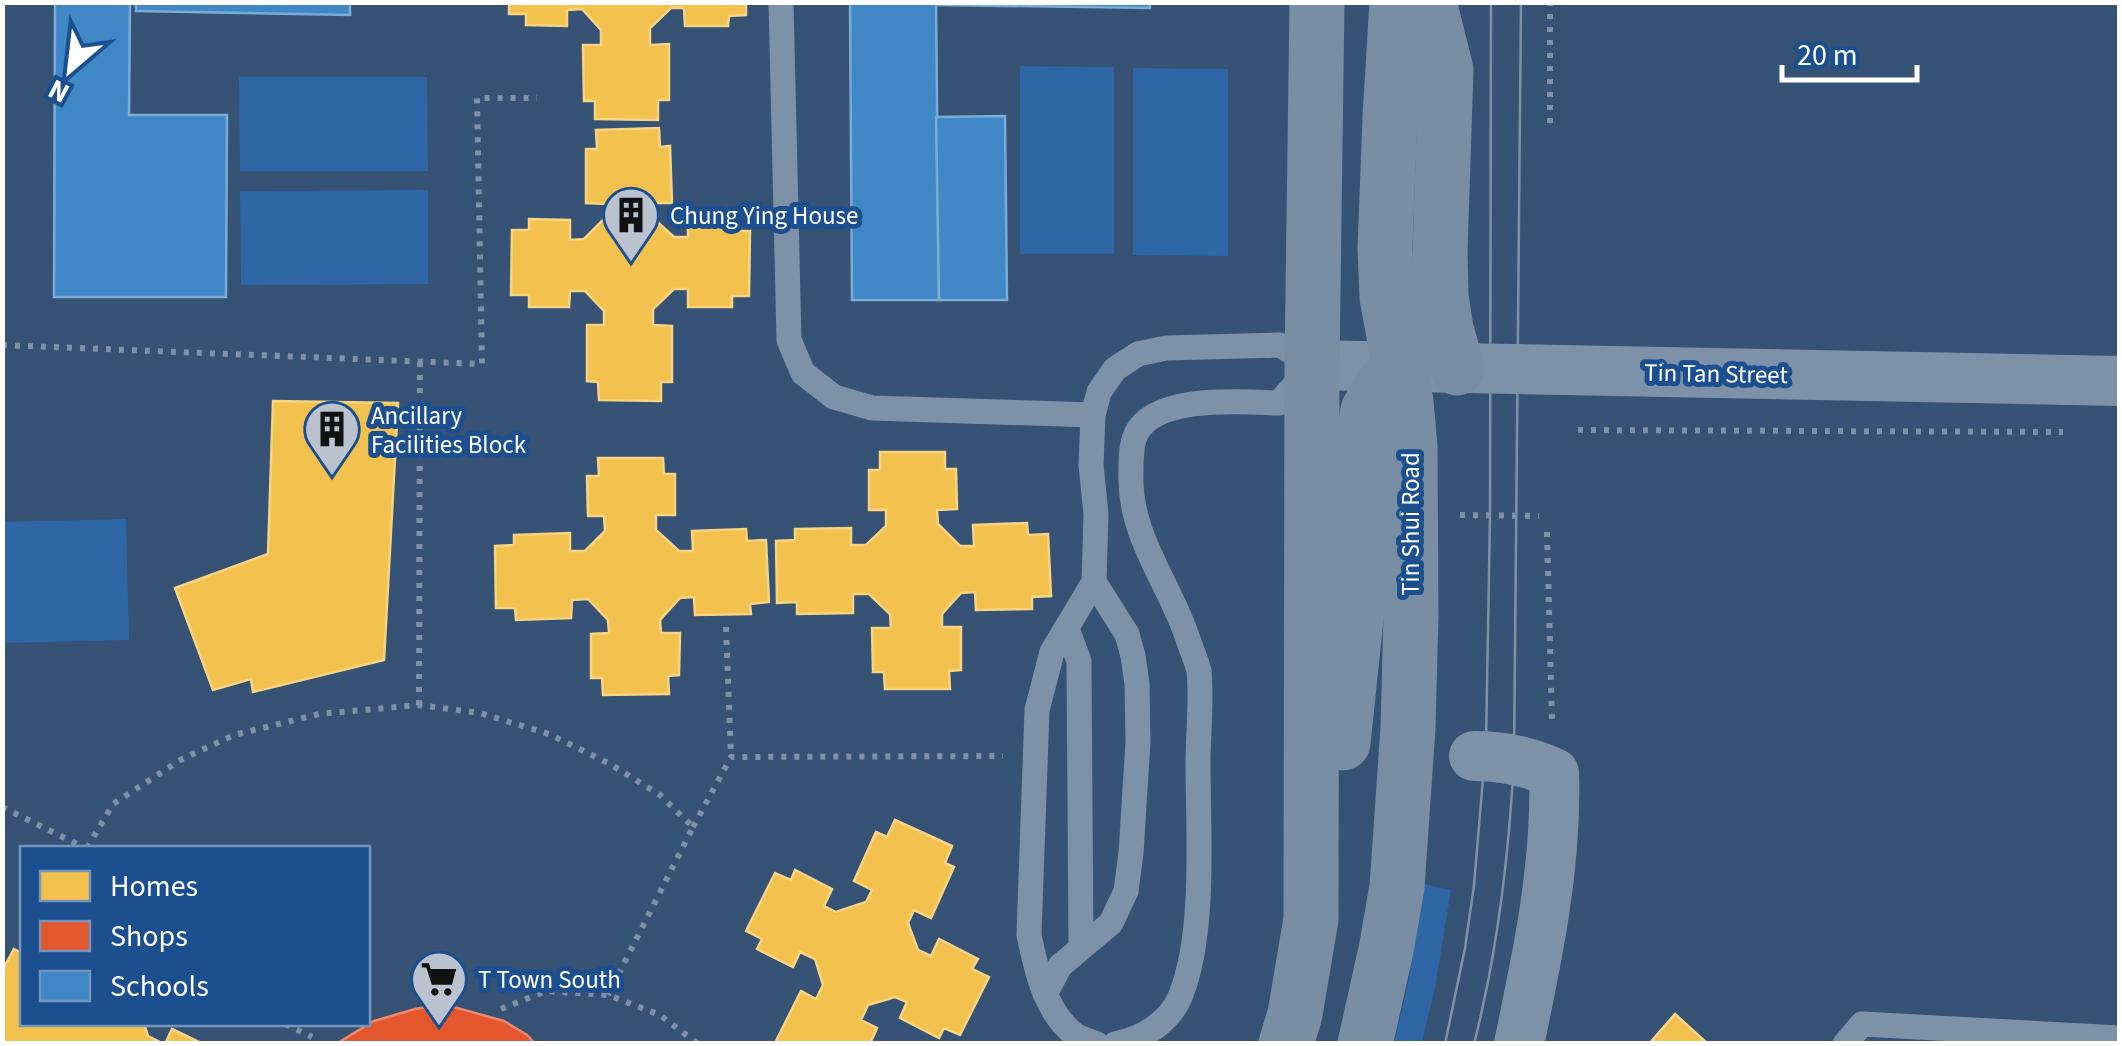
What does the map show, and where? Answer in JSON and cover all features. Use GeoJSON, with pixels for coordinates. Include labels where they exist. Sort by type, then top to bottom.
{"type":"FeatureCollection","features":[{"type":"Feature","properties":{"kind":"main road"},"geometry":{"type":"LineString","coordinates":[[1286,1044],[1311,918],[1317,2]]}},
{"type":"Feature","properties":{"kind":"main road","name":"Tin Shui Road"},"geometry":{"type":"LineString","coordinates":[[1365,1044],[1397,887],[1405,796],[1411,615],[1411,478],[1406,402],[1386,297],[1390,117],[1398,2]]}},
{"type":"Feature","properties":{"kind":"main road"},"geometry":{"type":"LineString","coordinates":[[1429,2],[1446,70],[1441,296],[1457,368]]}},
{"type":"Feature","properties":{"kind":"main road"},"geometry":{"type":"LineString","coordinates":[[1311,903],[1335,817],[1358,600],[1363,440],[1368,410],[1399,366]]}},
{"type":"Feature","properties":{"kind":"street","name":"Tin Tan Street"},"geometry":{"type":"LineString","coordinates":[[1312,366],[2120,381]]}},
{"type":"Feature","properties":{"kind":"street"},"geometry":{"type":"LineString","coordinates":[[1474,756],[1514,758],[1554,773],[1555,813],[1548,886],[1519,1044]]}},
{"type":"Feature","properties":{"kind":"lane"},"geometry":{"type":"LineString","coordinates":[[781,2],[789,340],[803,373],[834,397],[872,408],[1093,415]]}},
{"type":"Feature","properties":{"kind":"lane"},"geometry":{"type":"LineString","coordinates":[[1097,1044],[1076,1037],[1058,1018],[1034,964],[1029,934],[1037,710],[1052,652],[1094,582],[1093,415],[1100,392],[1115,369],[1138,354],[1166,348],[1280,345],[1312,366],[1279,402],[1182,405],[1146,421],[1136,433],[1130,488],[1137,528],[1182,619],[1198,670],[1198,886],[1192,956],[1179,1000],[1159,1026],[1115,1044]]}},
{"type":"Feature","properties":{"kind":"lane"},"geometry":{"type":"LineString","coordinates":[[1045,994],[1060,966],[1111,923],[1126,891],[1131,853],[1138,742],[1137,684],[1127,634],[1094,582]]}},
{"type":"Feature","properties":{"kind":"lane"},"geometry":{"type":"LineString","coordinates":[[1067,630],[1079,661],[1081,946]]}},
{"type":"Feature","properties":{"kind":"lane"},"geometry":{"type":"LineString","coordinates":[[1845,1044],[1862,1024],[2067,1040],[2120,1038]]}},
{"type":"Feature","properties":{"kind":"path"},"geometry":{"type":"LineString","coordinates":[[1550,2],[1550,123]]}},
{"type":"Feature","properties":{"kind":"path"},"geometry":{"type":"LineString","coordinates":[[2,344],[482,364],[477,98],[537,98]]}},
{"type":"Feature","properties":{"kind":"path"},"geometry":{"type":"LineString","coordinates":[[419,705],[420,361]]}},
{"type":"Feature","properties":{"kind":"path"},"geometry":{"type":"LineString","coordinates":[[1578,430],[2081,432]]}},
{"type":"Feature","properties":{"kind":"path"},"geometry":{"type":"LineString","coordinates":[[1458,516],[1539,516]]}},
{"type":"Feature","properties":{"kind":"path"},"geometry":{"type":"LineString","coordinates":[[1547,532],[1554,773]]}},
{"type":"Feature","properties":{"kind":"path"},"geometry":{"type":"LineString","coordinates":[[608,995],[730,758],[726,627]]}},
{"type":"Feature","properties":{"kind":"path"},"geometry":{"type":"LineString","coordinates":[[87,846],[113,804],[182,759],[234,735],[319,714],[419,705],[480,713],[550,734],[660,795],[693,827]]}},
{"type":"Feature","properties":{"kind":"path"},"geometry":{"type":"LineString","coordinates":[[730,758],[1034,755]]}},
{"type":"Feature","properties":{"kind":"path"},"geometry":{"type":"LineString","coordinates":[[2,807],[82,846]]}},
{"type":"Feature","properties":{"kind":"path"},"geometry":{"type":"LineString","coordinates":[[501,1008],[546,991],[608,995],[660,1015],[698,1044]]}},
{"type":"Feature","properties":{"kind":"path"},"geometry":{"type":"LineString","coordinates":[[289,1026],[312,1037]]}},
{"type":"Feature","properties":{"kind":"shaded area"},"geometry":{"type":"Polygon","coordinates":[[[1020,66],[1114,67],[1114,254],[1020,254],[1020,66]]]}},
{"type":"Feature","properties":{"kind":"shaded area"},"geometry":{"type":"Polygon","coordinates":[[[1133,68],[1228,69],[1228,256],[1133,255],[1133,68]]]}},
{"type":"Feature","properties":{"kind":"shaded area"},"geometry":{"type":"Polygon","coordinates":[[[239,77],[427,77],[428,171],[240,171],[239,77]]]}},
{"type":"Feature","properties":{"kind":"shaded area"},"geometry":{"type":"Polygon","coordinates":[[[428,190],[428,284],[241,285],[240,191],[428,190]]]}},
{"type":"Feature","properties":{"kind":"shaded area"},"geometry":{"type":"Polygon","coordinates":[[[126,519],[129,640],[3,643],[3,522],[126,519]]]}},
{"type":"Feature","properties":{"kind":"shaded area"},"geometry":{"type":"Polygon","coordinates":[[[1424,884],[1451,890],[1435,988],[1422,1043],[1394,1044],[1408,983],[1424,884]]]}},
{"type":"Feature","properties":{"kind":"building: Homes"},"geometry":{"type":"Polygon","coordinates":[[[509,2],[746,2],[746,15],[729,16],[728,26],[685,26],[684,8],[671,8],[650,28],[650,45],[669,44],[669,100],[658,100],[658,120],[595,119],[595,101],[584,101],[583,45],[601,45],[601,30],[582,9],[567,10],[567,26],[526,25],[526,14],[509,14],[509,2]]]}},
{"type":"Feature","properties":{"kind":"building: Homes","name":"Chung Ying House"},"geometry":{"type":"Polygon","coordinates":[[[659,128],[660,147],[670,146],[672,203],[653,203],[653,218],[674,237],[688,237],[688,219],[732,219],[732,231],[750,231],[749,296],[732,296],[732,307],[688,307],[688,289],[674,289],[653,309],[653,325],[672,326],[672,382],[661,382],[661,401],[599,400],[598,382],[587,381],[587,325],[604,325],[604,311],[585,291],[570,291],[569,307],[529,307],[529,295],[511,295],[512,230],[529,230],[529,219],[570,220],[570,240],[584,239],[606,217],[607,204],[586,203],[586,149],[597,149],[596,130],[659,128]]]}},
{"type":"Feature","properties":{"kind":"building: Homes","name":"Ancillary Facilities Block"},"geometry":{"type":"Polygon","coordinates":[[[273,401],[398,403],[384,660],[253,692],[251,679],[213,690],[175,588],[268,554],[273,401]]]}},
{"type":"Feature","properties":{"kind":"building: Homes"},"geometry":{"type":"Polygon","coordinates":[[[880,452],[945,452],[945,469],[956,469],[957,509],[937,510],[938,524],[960,546],[974,546],[973,525],[1027,523],[1028,535],[1048,534],[1051,596],[1032,597],[1032,609],[976,610],[975,592],[961,593],[942,614],[942,627],[961,627],[961,670],[949,671],[950,689],[885,689],[884,672],[873,672],[872,628],[891,628],[890,614],[869,594],[853,594],[853,613],[797,614],[797,602],[777,603],[776,541],[795,540],[795,529],[851,528],[851,545],[866,545],[886,526],[886,510],[869,510],[869,470],[880,470],[880,452]]]}},
{"type":"Feature","properties":{"kind":"building: Homes"},"geometry":{"type":"Polygon","coordinates":[[[598,458],[663,458],[664,474],[675,474],[675,515],[656,515],[656,530],[679,551],[693,551],[692,531],[746,529],[747,541],[766,540],[769,602],[750,604],[751,614],[695,615],[694,597],[680,598],[660,620],[661,633],[680,633],[679,675],[668,676],[669,694],[603,695],[602,678],[591,678],[591,634],[609,633],[608,620],[588,599],[572,600],[571,618],[516,620],[515,608],[496,608],[495,546],[514,545],[514,535],[570,533],[570,551],[585,551],[605,531],[604,516],[588,516],[587,476],[599,476],[598,458]]]}},
{"type":"Feature","properties":{"kind":"building: Homes"},"geometry":{"type":"Polygon","coordinates":[[[895,820],[952,846],[945,863],[954,867],[931,918],[914,910],[908,923],[918,950],[931,956],[939,939],[978,959],[972,969],[989,977],[960,1035],[944,1028],[939,1038],[900,1018],[907,1002],[895,997],[868,1005],[861,1020],[877,1028],[870,1044],[781,1044],[776,1041],[801,991],[816,999],[823,985],[815,959],[800,952],[793,967],[757,949],[762,939],[746,931],[775,873],[791,880],[795,870],[832,889],[824,906],[836,912],[866,902],[872,890],[854,881],[876,832],[887,837],[895,820]]]}},
{"type":"Feature","properties":{"kind":"building: Homes"},"geometry":{"type":"Polygon","coordinates":[[[14,949],[20,952],[20,1026],[145,1026],[148,1036],[164,1044],[2,1044],[2,971],[14,949]]]}},
{"type":"Feature","properties":{"kind":"building: Homes"},"geometry":{"type":"Polygon","coordinates":[[[1675,1014],[1708,1044],[1649,1044],[1675,1014]]]}},
{"type":"Feature","properties":{"kind":"building: Homes"},"geometry":{"type":"Polygon","coordinates":[[[172,1029],[203,1044],[165,1044],[172,1029]]]}},
{"type":"Feature","properties":{"kind":"building: Shops","name":"T Town South"},"geometry":{"type":"Polygon","coordinates":[[[443,1004],[504,1021],[535,1044],[336,1044],[374,1021],[443,1004]]]}},
{"type":"Feature","properties":{"kind":"building: Schools"},"geometry":{"type":"Polygon","coordinates":[[[55,2],[130,2],[129,115],[227,115],[226,297],[54,297],[55,2]]]}},
{"type":"Feature","properties":{"kind":"building: Schools"},"geometry":{"type":"Polygon","coordinates":[[[136,2],[350,2],[350,15],[136,11],[136,2]]]}},
{"type":"Feature","properties":{"kind":"building: Schools"},"geometry":{"type":"Polygon","coordinates":[[[850,2],[936,2],[939,300],[852,300],[850,2]]]}},
{"type":"Feature","properties":{"kind":"building: Schools"},"geometry":{"type":"Polygon","coordinates":[[[1150,2],[1150,8],[938,5],[1150,2]]]}},
{"type":"Feature","properties":{"kind":"building: Schools"},"geometry":{"type":"Polygon","coordinates":[[[1005,116],[1007,300],[939,300],[936,117],[1005,116]]]}},
{"type":"Feature","properties":{"kind":"tram line"},"geometry":{"type":"LineString","coordinates":[[1445,1044],[1474,885],[1486,743],[1491,2]]}},
{"type":"Feature","properties":{"kind":"tram line"},"geometry":{"type":"LineString","coordinates":[[1474,1044],[1501,902],[1514,759],[1521,2]]}},
{"type":"Feature","properties":{"kind":"place","name":"Chung Ying House"},"geometry":{"type":"Point","coordinates":[631,264]}},
{"type":"Feature","properties":{"kind":"place","name":"Ancillary Facilities Block"},"geometry":{"type":"Point","coordinates":[332,478]}},
{"type":"Feature","properties":{"kind":"place","name":"T Town South"},"geometry":{"type":"Point","coordinates":[439,1028]}}]}
